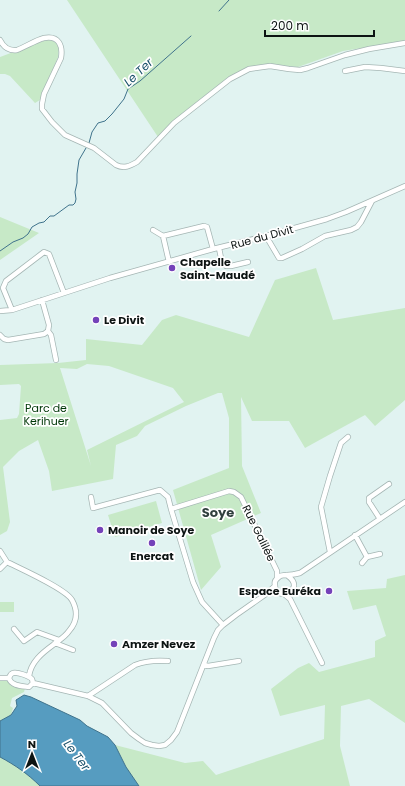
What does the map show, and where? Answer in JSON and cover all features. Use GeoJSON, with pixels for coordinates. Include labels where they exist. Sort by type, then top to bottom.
{"type":"FeatureCollection","features":[{"type":"Feature","properties":{"kind":"street"},"geometry":{"type":"LineString","coordinates":[[0,40],[5,47],[10,50],[17,50],[43,38],[52,38],[58,41],[62,52],[61,58],[44,94],[42,109],[65,135],[94,148],[116,165],[125,167],[137,162],[174,123],[230,80],[249,69],[270,66],[300,70],[368,49],[405,43]]}},
{"type":"Feature","properties":{"kind":"street"},"geometry":{"type":"LineString","coordinates":[[345,71],[365,67],[405,71]]}},
{"type":"Feature","properties":{"kind":"street","name":"Rue du Divit"},"geometry":{"type":"LineString","coordinates":[[0,311],[12,310],[110,278],[327,219],[405,186]]}},
{"type":"Feature","properties":{"kind":"street"},"geometry":{"type":"LineString","coordinates":[[266,236],[279,258],[282,258],[325,236],[351,230],[357,227],[372,201]]}},
{"type":"Feature","properties":{"kind":"street"},"geometry":{"type":"LineString","coordinates":[[152,230],[163,236],[204,226],[207,227],[213,249]]}},
{"type":"Feature","properties":{"kind":"street"},"geometry":{"type":"LineString","coordinates":[[163,236],[169,262]]}},
{"type":"Feature","properties":{"kind":"street"},"geometry":{"type":"LineString","coordinates":[[219,248],[222,263],[226,266],[248,262]]}},
{"type":"Feature","properties":{"kind":"street"},"geometry":{"type":"LineString","coordinates":[[12,310],[4,288],[6,281],[44,252],[49,254],[64,293]]}},
{"type":"Feature","properties":{"kind":"street"},"geometry":{"type":"LineString","coordinates":[[42,300],[49,326],[48,331],[51,335],[56,360]]}},
{"type":"Feature","properties":{"kind":"street"},"geometry":{"type":"LineString","coordinates":[[0,335],[2,340],[8,340],[44,334],[48,331]]}},
{"type":"Feature","properties":{"kind":"street"},"geometry":{"type":"LineString","coordinates":[[330,552],[321,507],[341,443],[348,437]]}},
{"type":"Feature","properties":{"kind":"street"},"geometry":{"type":"LineString","coordinates":[[380,519],[369,502],[369,498],[389,484]]}},
{"type":"Feature","properties":{"kind":"street"},"geometry":{"type":"LineString","coordinates":[[91,497],[93,508],[160,490],[168,497],[193,582],[202,602],[223,625]]}},
{"type":"Feature","properties":{"kind":"street","name":"Rue Galilée"},"geometry":{"type":"LineString","coordinates":[[171,509],[229,491],[234,492],[241,497],[277,571],[277,578]]}},
{"type":"Feature","properties":{"kind":"street"},"geometry":{"type":"LineString","coordinates":[[290,599],[293,582],[300,573],[405,502]]}},
{"type":"Feature","properties":{"kind":"street"},"geometry":{"type":"LineString","coordinates":[[355,535],[368,557]]}},
{"type":"Feature","properties":{"kind":"street"},"geometry":{"type":"LineString","coordinates":[[0,551],[7,562],[62,590],[72,600],[76,614],[75,623],[69,632],[41,655],[33,664],[29,676]]}},
{"type":"Feature","properties":{"kind":"street"},"geometry":{"type":"LineString","coordinates":[[362,563],[368,557],[380,554]]}},
{"type":"Feature","properties":{"kind":"street"},"geometry":{"type":"LineString","coordinates":[[0,569],[7,562]]}},
{"type":"Feature","properties":{"kind":"street","name":"Rue Galilée"},"geometry":{"type":"LineString","coordinates":[[277,571],[285,575]]}},
{"type":"Feature","properties":{"kind":"street"},"geometry":{"type":"LineString","coordinates":[[278,592],[275,586],[275,580],[277,578],[285,575],[300,573]]}},
{"type":"Feature","properties":{"kind":"street"},"geometry":{"type":"LineString","coordinates":[[285,575],[293,582]]}},
{"type":"Feature","properties":{"kind":"street"},"geometry":{"type":"LineString","coordinates":[[33,683],[88,696],[102,703],[131,733],[145,743],[159,746],[165,745],[177,732],[218,630],[275,586]]}},
{"type":"Feature","properties":{"kind":"street"},"geometry":{"type":"LineString","coordinates":[[266,594],[278,592],[284,594],[290,599],[322,663]]}},
{"type":"Feature","properties":{"kind":"street"},"geometry":{"type":"LineString","coordinates":[[284,594],[291,592]]}},
{"type":"Feature","properties":{"kind":"street"},"geometry":{"type":"LineString","coordinates":[[14,629],[24,641],[37,632],[73,650]]}},
{"type":"Feature","properties":{"kind":"street"},"geometry":{"type":"LineString","coordinates":[[88,696],[135,665],[142,662],[158,660],[168,661]]}},
{"type":"Feature","properties":{"kind":"street"},"geometry":{"type":"LineString","coordinates":[[204,664],[208,666],[239,661]]}},
{"type":"Feature","properties":{"kind":"street"},"geometry":{"type":"LineString","coordinates":[[9,678],[10,675],[14,673],[29,676],[33,683]]}},
{"type":"Feature","properties":{"kind":"street"},"geometry":{"type":"LineString","coordinates":[[0,678],[9,678]]}},
{"type":"Feature","properties":{"kind":"street"},"geometry":{"type":"LineString","coordinates":[[9,678],[12,684],[29,687],[33,683]]}},
{"type":"Feature","properties":{"kind":"green space"},"geometry":{"type":"Polygon","coordinates":[[[67,0],[405,0],[405,41],[343,51],[298,67],[268,64],[240,72],[158,137],[67,0]]]}},
{"type":"Feature","properties":{"kind":"green space"},"geometry":{"type":"Polygon","coordinates":[[[46,40],[53,41],[59,45],[58,57],[40,100],[35,103],[10,76],[0,74],[0,57],[46,40]]]}},
{"type":"Feature","properties":{"kind":"green space"},"geometry":{"type":"Polygon","coordinates":[[[0,217],[39,233],[0,260],[0,217]]]}},
{"type":"Feature","properties":{"kind":"green space","name":"Parc de Kerihuer"},"geometry":{"type":"Polygon","coordinates":[[[316,268],[333,320],[405,308],[405,400],[375,426],[365,415],[305,448],[289,421],[252,421],[241,397],[242,466],[261,513],[211,535],[221,567],[201,590],[173,490],[229,468],[229,418],[222,393],[218,393],[186,406],[145,426],[137,436],[116,445],[113,479],[52,491],[49,471],[38,440],[19,451],[3,467],[10,522],[7,531],[0,535],[0,420],[17,418],[19,414],[21,386],[19,384],[0,385],[0,365],[58,363],[86,360],[86,339],[142,345],[162,320],[176,315],[249,337],[275,280],[316,268]],[[87,364],[77,369],[60,368],[91,466],[87,450],[184,402],[173,388],[109,366],[87,364]]]}},
{"type":"Feature","properties":{"kind":"green space"},"geometry":{"type":"Polygon","coordinates":[[[156,501],[162,523],[115,537],[108,515],[156,501]]]}},
{"type":"Feature","properties":{"kind":"green space"},"geometry":{"type":"Polygon","coordinates":[[[405,575],[405,723],[369,699],[341,706],[340,746],[350,786],[139,786],[126,767],[115,745],[185,763],[203,761],[216,775],[324,739],[325,705],[280,716],[271,689],[298,668],[309,663],[319,672],[375,657],[375,641],[386,636],[376,605],[353,610],[347,591],[386,588],[387,579],[405,575]]]}},
{"type":"Feature","properties":{"kind":"green space"},"geometry":{"type":"Polygon","coordinates":[[[0,602],[14,602],[14,612],[0,612],[0,602]]]}},
{"type":"Feature","properties":{"kind":"green space"},"geometry":{"type":"Polygon","coordinates":[[[0,679],[8,680],[11,686],[25,688],[24,692],[12,698],[10,706],[13,708],[11,715],[0,721],[0,679]]]}},
{"type":"Feature","properties":{"kind":"green space"},"geometry":{"type":"Polygon","coordinates":[[[0,757],[21,770],[40,786],[0,786],[0,757]]]}},
{"type":"Feature","properties":{"kind":"water"},"geometry":{"type":"Polygon","coordinates":[[[24,695],[80,720],[87,726],[108,737],[115,745],[126,767],[139,786],[40,786],[21,770],[0,757],[0,721],[11,715],[17,706],[16,700],[24,695]]]}},
{"type":"Feature","properties":{"kind":"waterway","name":"Le Ter"},"geometry":{"type":"LineString","coordinates":[[219,11],[229,0]]}},
{"type":"Feature","properties":{"kind":"waterway","name":"Le Ter"},"geometry":{"type":"LineString","coordinates":[[89,143],[92,132],[98,123],[105,121],[112,114],[124,99],[128,89],[140,81],[191,36]]}},
{"type":"Feature","properties":{"kind":"waterway","name":"Le Ter"},"geometry":{"type":"LineString","coordinates":[[0,251],[13,242],[23,238],[28,234],[32,227],[44,222],[50,216],[54,216],[69,205],[73,205],[75,203],[79,160],[86,148]]}},
{"type":"Feature","properties":{"kind":"place","name":"Chapelle Saint-Maudé"},"geometry":{"type":"Point","coordinates":[172,268]}},
{"type":"Feature","properties":{"kind":"place","name":"Le Divit"},"geometry":{"type":"Point","coordinates":[96,320]}},
{"type":"Feature","properties":{"kind":"place","name":"Manoir de Soye"},"geometry":{"type":"Point","coordinates":[100,530]}},
{"type":"Feature","properties":{"kind":"place","name":"Enercat"},"geometry":{"type":"Point","coordinates":[152,543]}},
{"type":"Feature","properties":{"kind":"place","name":"Espace Euréka"},"geometry":{"type":"Point","coordinates":[329,591]}},
{"type":"Feature","properties":{"kind":"place","name":"Amzer Nevez"},"geometry":{"type":"Point","coordinates":[114,644]}},
{"type":"Feature","properties":{"kind":"district","name":"Soye"},"geometry":{"type":"Point","coordinates":[218,512]}}]}
